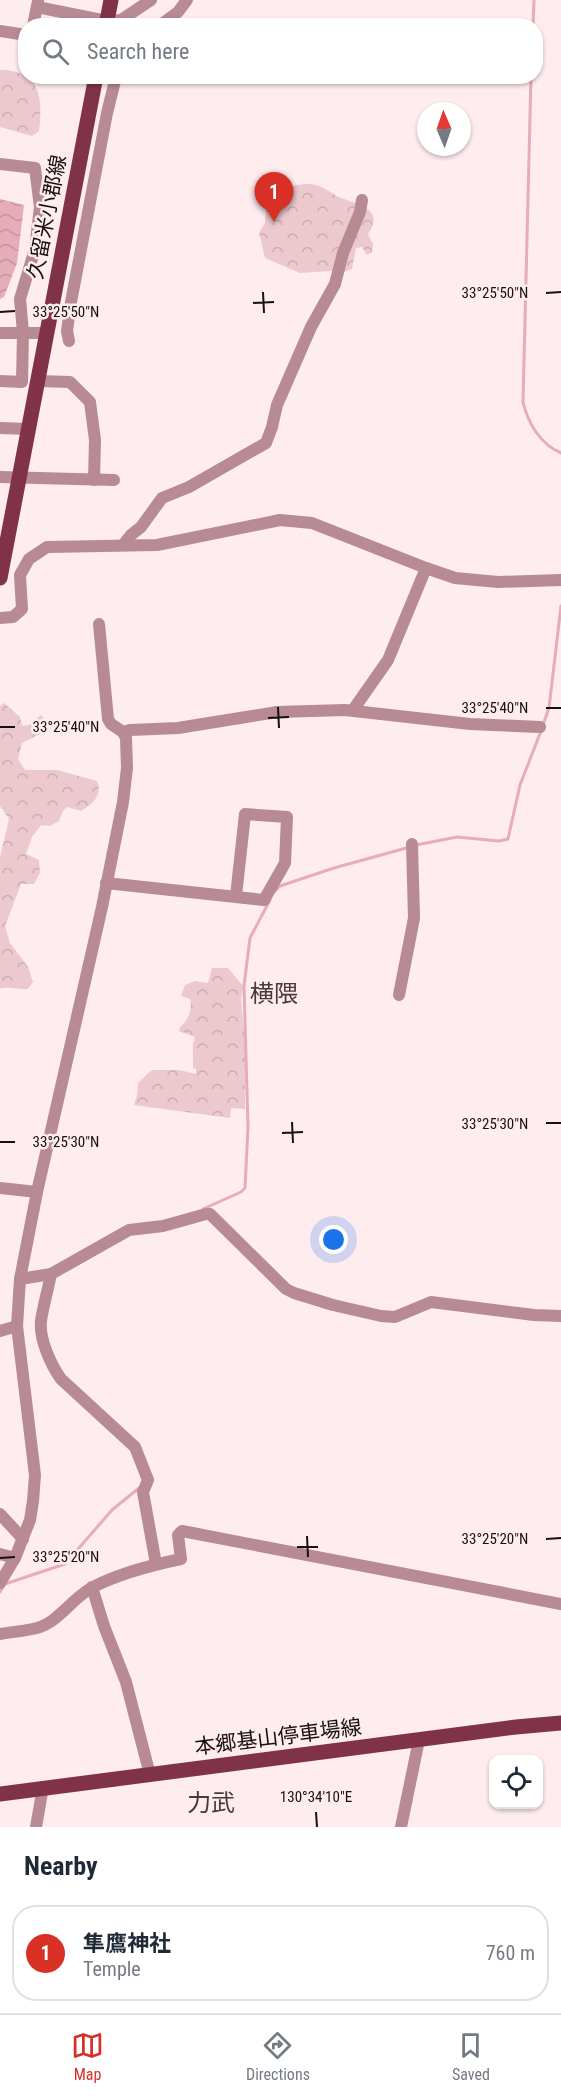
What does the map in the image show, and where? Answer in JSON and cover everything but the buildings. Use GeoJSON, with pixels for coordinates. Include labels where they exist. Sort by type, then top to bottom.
{"type":"FeatureCollection","features":[{"type":"Feature","properties":{"kind":"main road"},"geometry":{"type":"LineString","coordinates":[[108,18],[111,0]]}},
{"type":"Feature","properties":{"kind":"main road","name":"久留米小郡線"},"geometry":{"type":"LineString","coordinates":[[0,578],[94,84]]}},
{"type":"Feature","properties":{"kind":"main road","name":"本郷基山停車場線"},"geometry":{"type":"LineString","coordinates":[[0,1794],[561,1723]]}},
{"type":"Feature","properties":{"kind":"street"},"geometry":{"type":"LineString","coordinates":[[124,18],[151,0]]}},
{"type":"Feature","properties":{"kind":"street"},"geometry":{"type":"LineString","coordinates":[[170,18],[187,0]]}},
{"type":"Feature","properties":{"kind":"street"},"geometry":{"type":"LineString","coordinates":[[37,4],[89,18]]}},
{"type":"Feature","properties":{"kind":"street"},"geometry":{"type":"LineString","coordinates":[[0,31],[18,34]]}},
{"type":"Feature","properties":{"kind":"street"},"geometry":{"type":"LineString","coordinates":[[69,341],[66,331],[71,302],[114,84]]}},
{"type":"Feature","properties":{"kind":"street"},"geometry":{"type":"LineString","coordinates":[[0,164],[35,168],[40,207],[35,249],[20,299],[23,332],[22,382],[0,381]]}},
{"type":"Feature","properties":{"kind":"street"},"geometry":{"type":"LineString","coordinates":[[123,545],[141,527],[162,498],[189,487],[266,443],[277,405],[311,327],[331,294],[343,253],[360,212],[362,200]]}},
{"type":"Feature","properties":{"kind":"street"},"geometry":{"type":"LineString","coordinates":[[0,333],[46,333]]}},
{"type":"Feature","properties":{"kind":"street"},"geometry":{"type":"LineString","coordinates":[[38,381],[70,382],[90,402],[95,440],[93,480]]}},
{"type":"Feature","properties":{"kind":"street"},"geometry":{"type":"LineString","coordinates":[[0,428],[29,429]]}},
{"type":"Feature","properties":{"kind":"street"},"geometry":{"type":"LineString","coordinates":[[0,477],[114,480]]}},
{"type":"Feature","properties":{"kind":"street"},"geometry":{"type":"LineString","coordinates":[[0,618],[13,617],[22,609],[20,575],[29,559],[47,547],[157,545],[280,520],[312,523],[426,568],[473,581],[561,580]]}},
{"type":"Feature","properties":{"kind":"street"},"geometry":{"type":"LineString","coordinates":[[353,710],[388,660],[426,568]]}},
{"type":"Feature","properties":{"kind":"street"},"geometry":{"type":"LineString","coordinates":[[0,1583],[23,1539],[33,1501],[34,1476],[17,1326],[20,1279],[123,802],[127,768],[126,738],[123,732],[111,724],[108,719],[99,624]]}},
{"type":"Feature","properties":{"kind":"street"},"geometry":{"type":"LineString","coordinates":[[123,732],[178,728],[277,712],[353,710],[470,724],[540,727]]}},
{"type":"Feature","properties":{"kind":"street"},"geometry":{"type":"LineString","coordinates":[[106,883],[264,900],[272,890],[285,862],[286,817],[245,814],[236,896]]}},
{"type":"Feature","properties":{"kind":"street"},"geometry":{"type":"LineString","coordinates":[[399,996],[414,918],[412,844]]}},
{"type":"Feature","properties":{"kind":"street"},"geometry":{"type":"LineString","coordinates":[[0,1188],[37,1192]]}},
{"type":"Feature","properties":{"kind":"street"},"geometry":{"type":"LineString","coordinates":[[20,1279],[51,1274],[129,1230],[180,1223],[210,1214],[286,1289],[333,1305],[395,1317],[431,1302],[534,1316],[561,1316]]}},
{"type":"Feature","properties":{"kind":"street"},"geometry":{"type":"LineString","coordinates":[[51,1274],[41,1322],[42,1334],[51,1361],[61,1379],[135,1448],[148,1480],[143,1492],[156,1564]]}},
{"type":"Feature","properties":{"kind":"street"},"geometry":{"type":"LineString","coordinates":[[0,1331],[17,1326]]}},
{"type":"Feature","properties":{"kind":"street"},"geometry":{"type":"LineString","coordinates":[[0,1514],[23,1539]]}},
{"type":"Feature","properties":{"kind":"street"},"geometry":{"type":"LineString","coordinates":[[0,1634],[38,1628],[92,1587],[156,1564],[181,1559],[178,1535],[182,1531],[561,1604]]}},
{"type":"Feature","properties":{"kind":"street"},"geometry":{"type":"LineString","coordinates":[[0,1554],[15,1558]]}},
{"type":"Feature","properties":{"kind":"street"},"geometry":{"type":"LineString","coordinates":[[92,1587],[104,1626],[126,1682],[150,1775]]}},
{"type":"Feature","properties":{"kind":"street"},"geometry":{"type":"LineString","coordinates":[[400,1827],[418,1740]]}},
{"type":"Feature","properties":{"kind":"street"},"geometry":{"type":"LineString","coordinates":[[36,1827],[43,1787]]}},
{"type":"Feature","properties":{"kind":"green space"},"geometry":{"type":"Polygon","coordinates":[[[0,70],[13,71],[18,73],[18,84],[34,84],[36,88],[40,107],[39,131],[32,136],[0,127],[0,70]]]}},
{"type":"Feature","properties":{"kind":"green space"},"geometry":{"type":"Polygon","coordinates":[[[304,184],[321,186],[335,195],[365,207],[373,217],[373,225],[368,234],[373,244],[372,252],[367,255],[362,247],[356,248],[352,269],[341,273],[331,271],[300,273],[265,258],[259,233],[265,223],[266,209],[278,192],[291,186],[304,184]]]}},
{"type":"Feature","properties":{"kind":"green space"},"geometry":{"type":"Polygon","coordinates":[[[4,703],[20,717],[22,726],[29,725],[41,715],[49,724],[44,732],[22,743],[18,759],[25,770],[57,770],[97,781],[99,786],[96,799],[81,811],[67,807],[59,821],[50,826],[41,825],[32,837],[26,854],[39,860],[40,873],[34,884],[21,884],[5,926],[10,943],[28,967],[33,982],[28,989],[0,989],[0,857],[9,819],[0,806],[0,706],[4,703]]]}},
{"type":"Feature","properties":{"kind":"green space"},"geometry":{"type":"Polygon","coordinates":[[[212,968],[228,968],[243,986],[241,1000],[245,1040],[245,1109],[231,1108],[230,1118],[134,1105],[138,1083],[152,1070],[179,1070],[196,1074],[196,1069],[193,1068],[195,1037],[179,1031],[191,1007],[190,999],[181,996],[185,985],[195,981],[208,983],[212,968]]]}},
{"type":"Feature","properties":{"kind":"water"},"geometry":{"type":"Polygon","coordinates":[[[0,199],[24,205],[17,263],[4,297],[0,299],[0,199]]]}},
{"type":"Feature","properties":{"kind":"waterway"},"geometry":{"type":"LineString","coordinates":[[533,18],[534,0]]}},
{"type":"Feature","properties":{"kind":"waterway"},"geometry":{"type":"LineString","coordinates":[[531,84],[523,402],[536,432],[547,444],[561,453]]}},
{"type":"Feature","properties":{"kind":"waterway"},"geometry":{"type":"LineString","coordinates":[[543,725],[549,708],[561,606]]}},
{"type":"Feature","properties":{"kind":"waterway"},"geometry":{"type":"LineString","coordinates":[[416,845],[457,837],[499,841],[508,839],[520,785],[541,731]]}},
{"type":"Feature","properties":{"kind":"waterway"},"geometry":{"type":"LineString","coordinates":[[275,891],[280,886],[334,868],[410,847]]}},
{"type":"Feature","properties":{"kind":"waterway"},"geometry":{"type":"LineString","coordinates":[[203,1209],[245,1188],[248,1127],[244,986],[250,938],[270,900]]}},
{"type":"Feature","properties":{"kind":"waterway"},"geometry":{"type":"LineString","coordinates":[[0,1592],[5,1584],[65,1564],[112,1510],[139,1488]]}},
{"type":"Feature","properties":{"kind":"place","name":"隼鷹神社"},"geometry":{"type":"Point","coordinates":[274,222]}},
{"type":"Feature","properties":{"kind":"district","name":"横隈"},"geometry":{"type":"Point","coordinates":[274,994]}},
{"type":"Feature","properties":{"kind":"district","name":"力武"},"geometry":{"type":"Point","coordinates":[211,1803]}}]}
